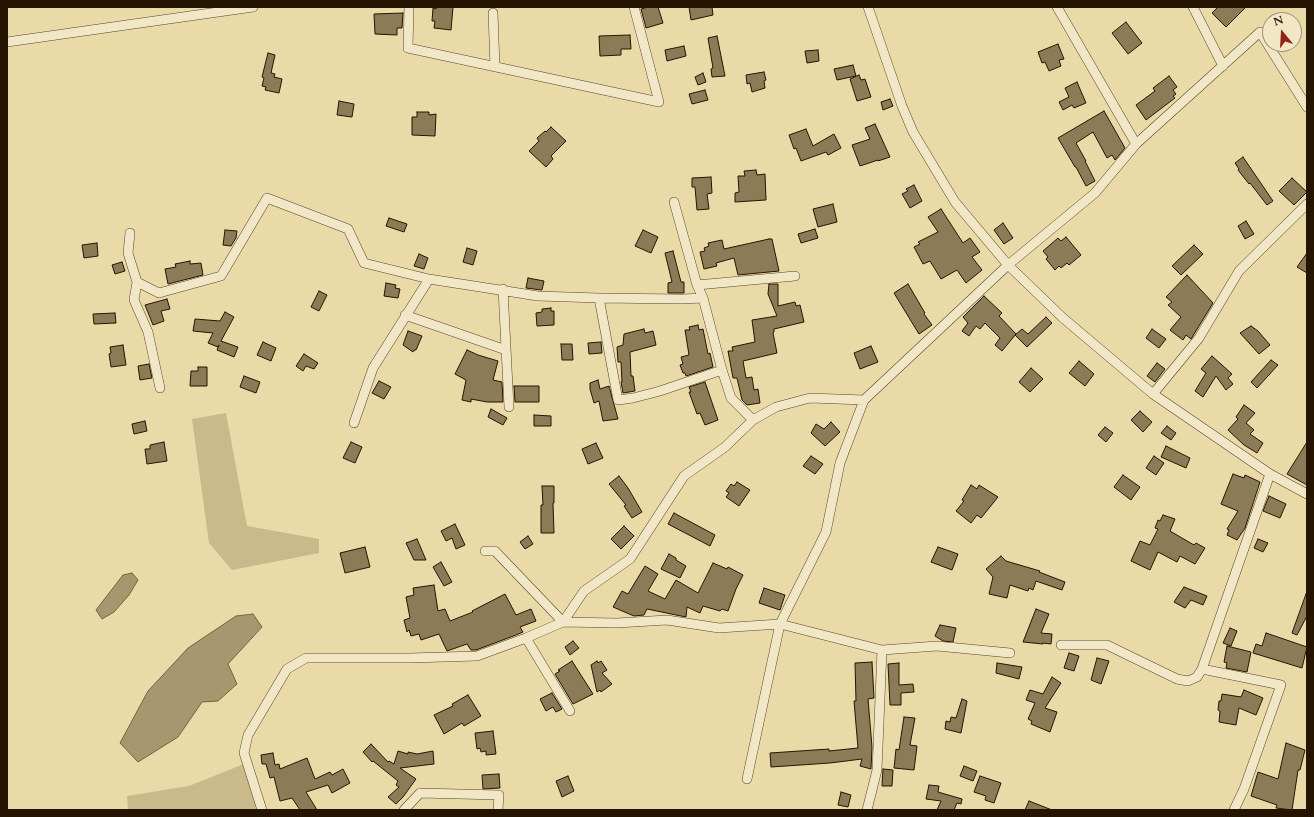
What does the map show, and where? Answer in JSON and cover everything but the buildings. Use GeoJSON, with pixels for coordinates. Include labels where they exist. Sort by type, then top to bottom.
{"type":"FeatureCollection","features":[{"type":"Feature","properties":{"kind":"street"},"geometry":{"type":"LineString","coordinates":[[7,42],[253,7]]}},
{"type":"Feature","properties":{"kind":"street"},"geometry":{"type":"LineString","coordinates":[[409,7],[408,48],[659,102],[634,7]]}},
{"type":"Feature","properties":{"kind":"street"},"geometry":{"type":"LineString","coordinates":[[868,7],[902,106],[913,132],[955,202],[1008,266],[1063,318],[1154,394],[1270,474],[1307,494]]}},
{"type":"Feature","properties":{"kind":"street"},"geometry":{"type":"LineString","coordinates":[[1057,7],[1136,144]]}},
{"type":"Feature","properties":{"kind":"street"},"geometry":{"type":"LineString","coordinates":[[1193,7],[1223,66]]}},
{"type":"Feature","properties":{"kind":"street"},"geometry":{"type":"LineString","coordinates":[[493,13],[495,67]]}},
{"type":"Feature","properties":{"kind":"street"},"geometry":{"type":"LineString","coordinates":[[746,779],[780,624],[826,532],[840,463],[864,400],[1008,266],[1095,193],[1136,144],[1260,32],[1307,107]]}},
{"type":"Feature","properties":{"kind":"street"},"geometry":{"type":"LineString","coordinates":[[137,282],[159,293],[221,276],[267,198],[348,229],[364,263],[428,279],[538,296],[599,298],[703,298]]}},
{"type":"Feature","properties":{"kind":"street"},"geometry":{"type":"LineString","coordinates":[[674,202],[731,398],[753,420]]}},
{"type":"Feature","properties":{"kind":"street"},"geometry":{"type":"LineString","coordinates":[[1154,394],[1199,338],[1239,271],[1307,204]]}},
{"type":"Feature","properties":{"kind":"street"},"geometry":{"type":"LineString","coordinates":[[130,233],[128,252],[137,282],[134,300],[148,332],[160,388]]}},
{"type":"Feature","properties":{"kind":"street"},"geometry":{"type":"LineString","coordinates":[[697,285],[795,276]]}},
{"type":"Feature","properties":{"kind":"street"},"geometry":{"type":"LineString","coordinates":[[354,423],[373,368],[428,279]]}},
{"type":"Feature","properties":{"kind":"street"},"geometry":{"type":"LineString","coordinates":[[503,290],[509,407]]}},
{"type":"Feature","properties":{"kind":"street"},"geometry":{"type":"LineString","coordinates":[[599,298],[618,400],[660,391],[722,370]]}},
{"type":"Feature","properties":{"kind":"street"},"geometry":{"type":"LineString","coordinates":[[405,315],[506,350]]}},
{"type":"Feature","properties":{"kind":"street"},"geometry":{"type":"LineString","coordinates":[[563,622],[584,591],[630,559],[684,476],[725,447],[753,420],[776,407],[810,398],[864,400]]}},
{"type":"Feature","properties":{"kind":"street"},"geometry":{"type":"LineString","coordinates":[[1061,645],[1107,645],[1178,679],[1188,681],[1197,677],[1202,669],[1270,474]]}},
{"type":"Feature","properties":{"kind":"street"},"geometry":{"type":"LineString","coordinates":[[485,551],[495,551],[563,622]]}},
{"type":"Feature","properties":{"kind":"street"},"geometry":{"type":"LineString","coordinates":[[262,810],[244,753],[248,735],[288,669],[306,658],[410,658],[477,656],[526,638],[563,622],[617,624],[667,620],[720,628],[780,624],[882,650],[937,646],[1010,653]]}},
{"type":"Feature","properties":{"kind":"street"},"geometry":{"type":"LineString","coordinates":[[526,638],[570,711]]}},
{"type":"Feature","properties":{"kind":"street"},"geometry":{"type":"LineString","coordinates":[[867,810],[878,770],[882,650]]}},
{"type":"Feature","properties":{"kind":"street"},"geometry":{"type":"LineString","coordinates":[[1202,669],[1281,685],[1244,789],[1234,810]]}},
{"type":"Feature","properties":{"kind":"street"},"geometry":{"type":"LineString","coordinates":[[404,810],[420,794],[499,795],[498,810]]}},
{"type":"Feature","properties":{"kind":"shaded area"},"geometry":{"type":"Polygon","coordinates":[[[226,413],[247,526],[319,539],[319,553],[232,570],[209,543],[192,419],[226,413]]]}},
{"type":"Feature","properties":{"kind":"shaded area"},"geometry":{"type":"Polygon","coordinates":[[[132,573],[138,580],[129,595],[114,612],[102,619],[96,610],[123,575],[132,573]]]}},
{"type":"Feature","properties":{"kind":"shaded area"},"geometry":{"type":"Polygon","coordinates":[[[253,614],[262,627],[228,664],[237,684],[218,701],[202,702],[178,737],[138,762],[120,743],[148,691],[188,648],[236,616],[253,614]]]}},
{"type":"Feature","properties":{"kind":"shaded area"},"geometry":{"type":"Polygon","coordinates":[[[249,762],[265,810],[128,810],[127,796],[189,786],[249,762]]]}}]}
